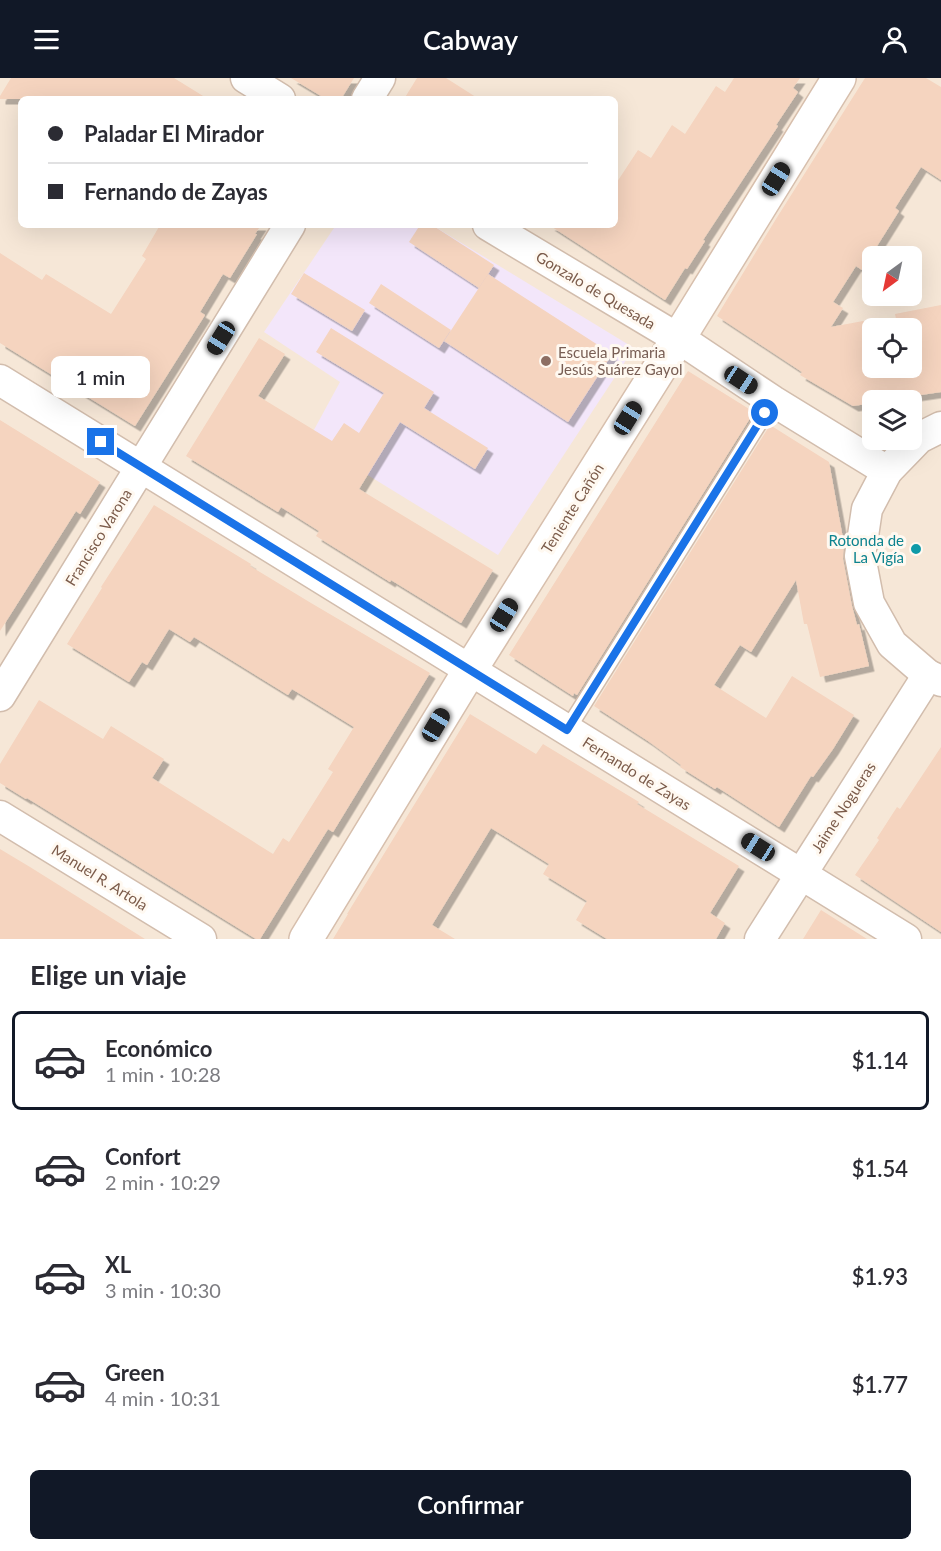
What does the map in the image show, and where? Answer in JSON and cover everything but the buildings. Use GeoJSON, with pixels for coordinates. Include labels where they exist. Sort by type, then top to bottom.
{"type":"FeatureCollection","features":[{"type":"Feature","properties":{"kind":"street"},"geometry":{"type":"LineString","coordinates":[[246,78],[275,96]]}},
{"type":"Feature","properties":{"kind":"street"},"geometry":{"type":"LineString","coordinates":[[369,96],[380,78]]}},
{"type":"Feature","properties":{"kind":"street","name":"Teniente Cañón"},"geometry":{"type":"LineString","coordinates":[[306,939],[470,670],[839,78]]}},
{"type":"Feature","properties":{"kind":"street","name":"Francisco Varona"},"geometry":{"type":"LineString","coordinates":[[0,696],[288,228]]}},
{"type":"Feature","properties":{"kind":"street","name":"Gonzalo de Quesada"},"geometry":{"type":"LineString","coordinates":[[493,228],[678,339],[886,471]]}},
{"type":"Feature","properties":{"kind":"street","name":"Fernando de Zayas"},"geometry":{"type":"LineString","coordinates":[[0,380],[906,939]]}},
{"type":"Feature","properties":{"kind":"street"},"geometry":{"type":"LineString","coordinates":[[934,678],[892,644],[869,603],[860,556],[867,509],[886,471],[920,438],[941,427]]}},
{"type":"Feature","properties":{"kind":"street","name":"Jaime Nogueras"},"geometry":{"type":"LineString","coordinates":[[760,939],[800,874],[934,678]]}},
{"type":"Feature","properties":{"kind":"street","name":"Manuel R. Artola"},"geometry":{"type":"LineString","coordinates":[[0,816],[201,939]]}},
{"type":"Feature","properties":{"kind":"lane"},"geometry":{"type":"LineString","coordinates":[[567,730],[773,401]]}},
{"type":"Feature","properties":{"kind":"shaded area"},"geometry":{"type":"Polygon","coordinates":[[[0,78],[941,78],[941,939],[0,939],[0,78]]]}},
{"type":"Feature","properties":{"kind":"shaded area"},"geometry":{"type":"Polygon","coordinates":[[[334,228],[437,228],[634,348],[498,555],[309,439],[340,382],[264,332],[334,228]]]}},
{"type":"Feature","properties":{"kind":"place","name":"Escuela Primaria Jesús Suárez Gayol"},"geometry":{"type":"Point","coordinates":[546,361]}},
{"type":"Feature","properties":{"kind":"place","name":"Rotonda de La Vigía"},"geometry":{"type":"Point","coordinates":[916,549]}},
{"type":"Feature","properties":{"kind":"route"},"geometry":{"type":"LineString","coordinates":[[101,442],[567,730],[765,413]]}}]}
